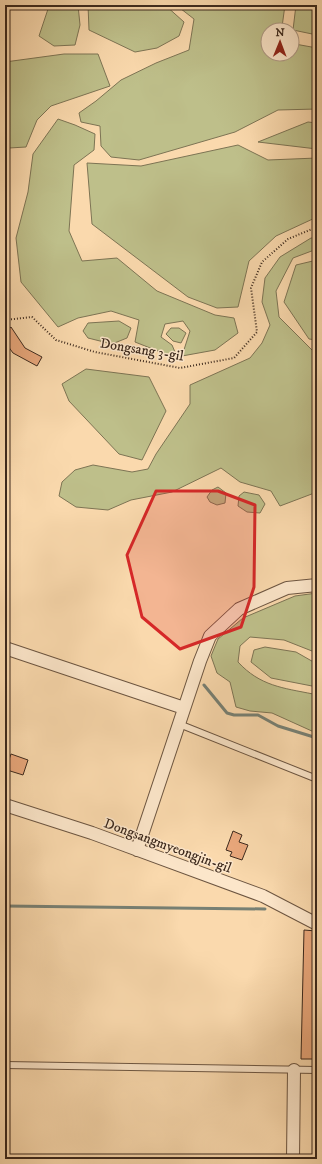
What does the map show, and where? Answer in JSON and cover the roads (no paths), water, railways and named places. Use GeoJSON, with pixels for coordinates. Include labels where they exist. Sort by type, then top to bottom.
{"type":"FeatureCollection","features":[{"type":"Feature","properties":{"kind":"street"},"geometry":{"type":"LineString","coordinates":[[137,850],[200,661],[210,636],[239,609],[287,588],[317,585]]}},
{"type":"Feature","properties":{"kind":"street"},"geometry":{"type":"LineString","coordinates":[[5,648],[184,708]]}},
{"type":"Feature","properties":{"kind":"street","name":"Dongsangmyeongjin-gil"},"geometry":{"type":"LineString","coordinates":[[5,805],[92,833],[263,896],[317,924]]}},
{"type":"Feature","properties":{"kind":"street"},"geometry":{"type":"LineString","coordinates":[[293,1159],[294,1070]]}},
{"type":"Feature","properties":{"kind":"lane"},"geometry":{"type":"LineString","coordinates":[[179,724],[317,779]]}},
{"type":"Feature","properties":{"kind":"lane"},"geometry":{"type":"LineString","coordinates":[[5,1065],[317,1070]]}},
{"type":"Feature","properties":{"kind":"waterway"},"geometry":{"type":"LineString","coordinates":[[204,685],[227,713],[234,715],[258,715],[278,726],[317,738]]}},
{"type":"Feature","properties":{"kind":"waterway"},"geometry":{"type":"LineString","coordinates":[[5,906],[265,909]]}}]}
